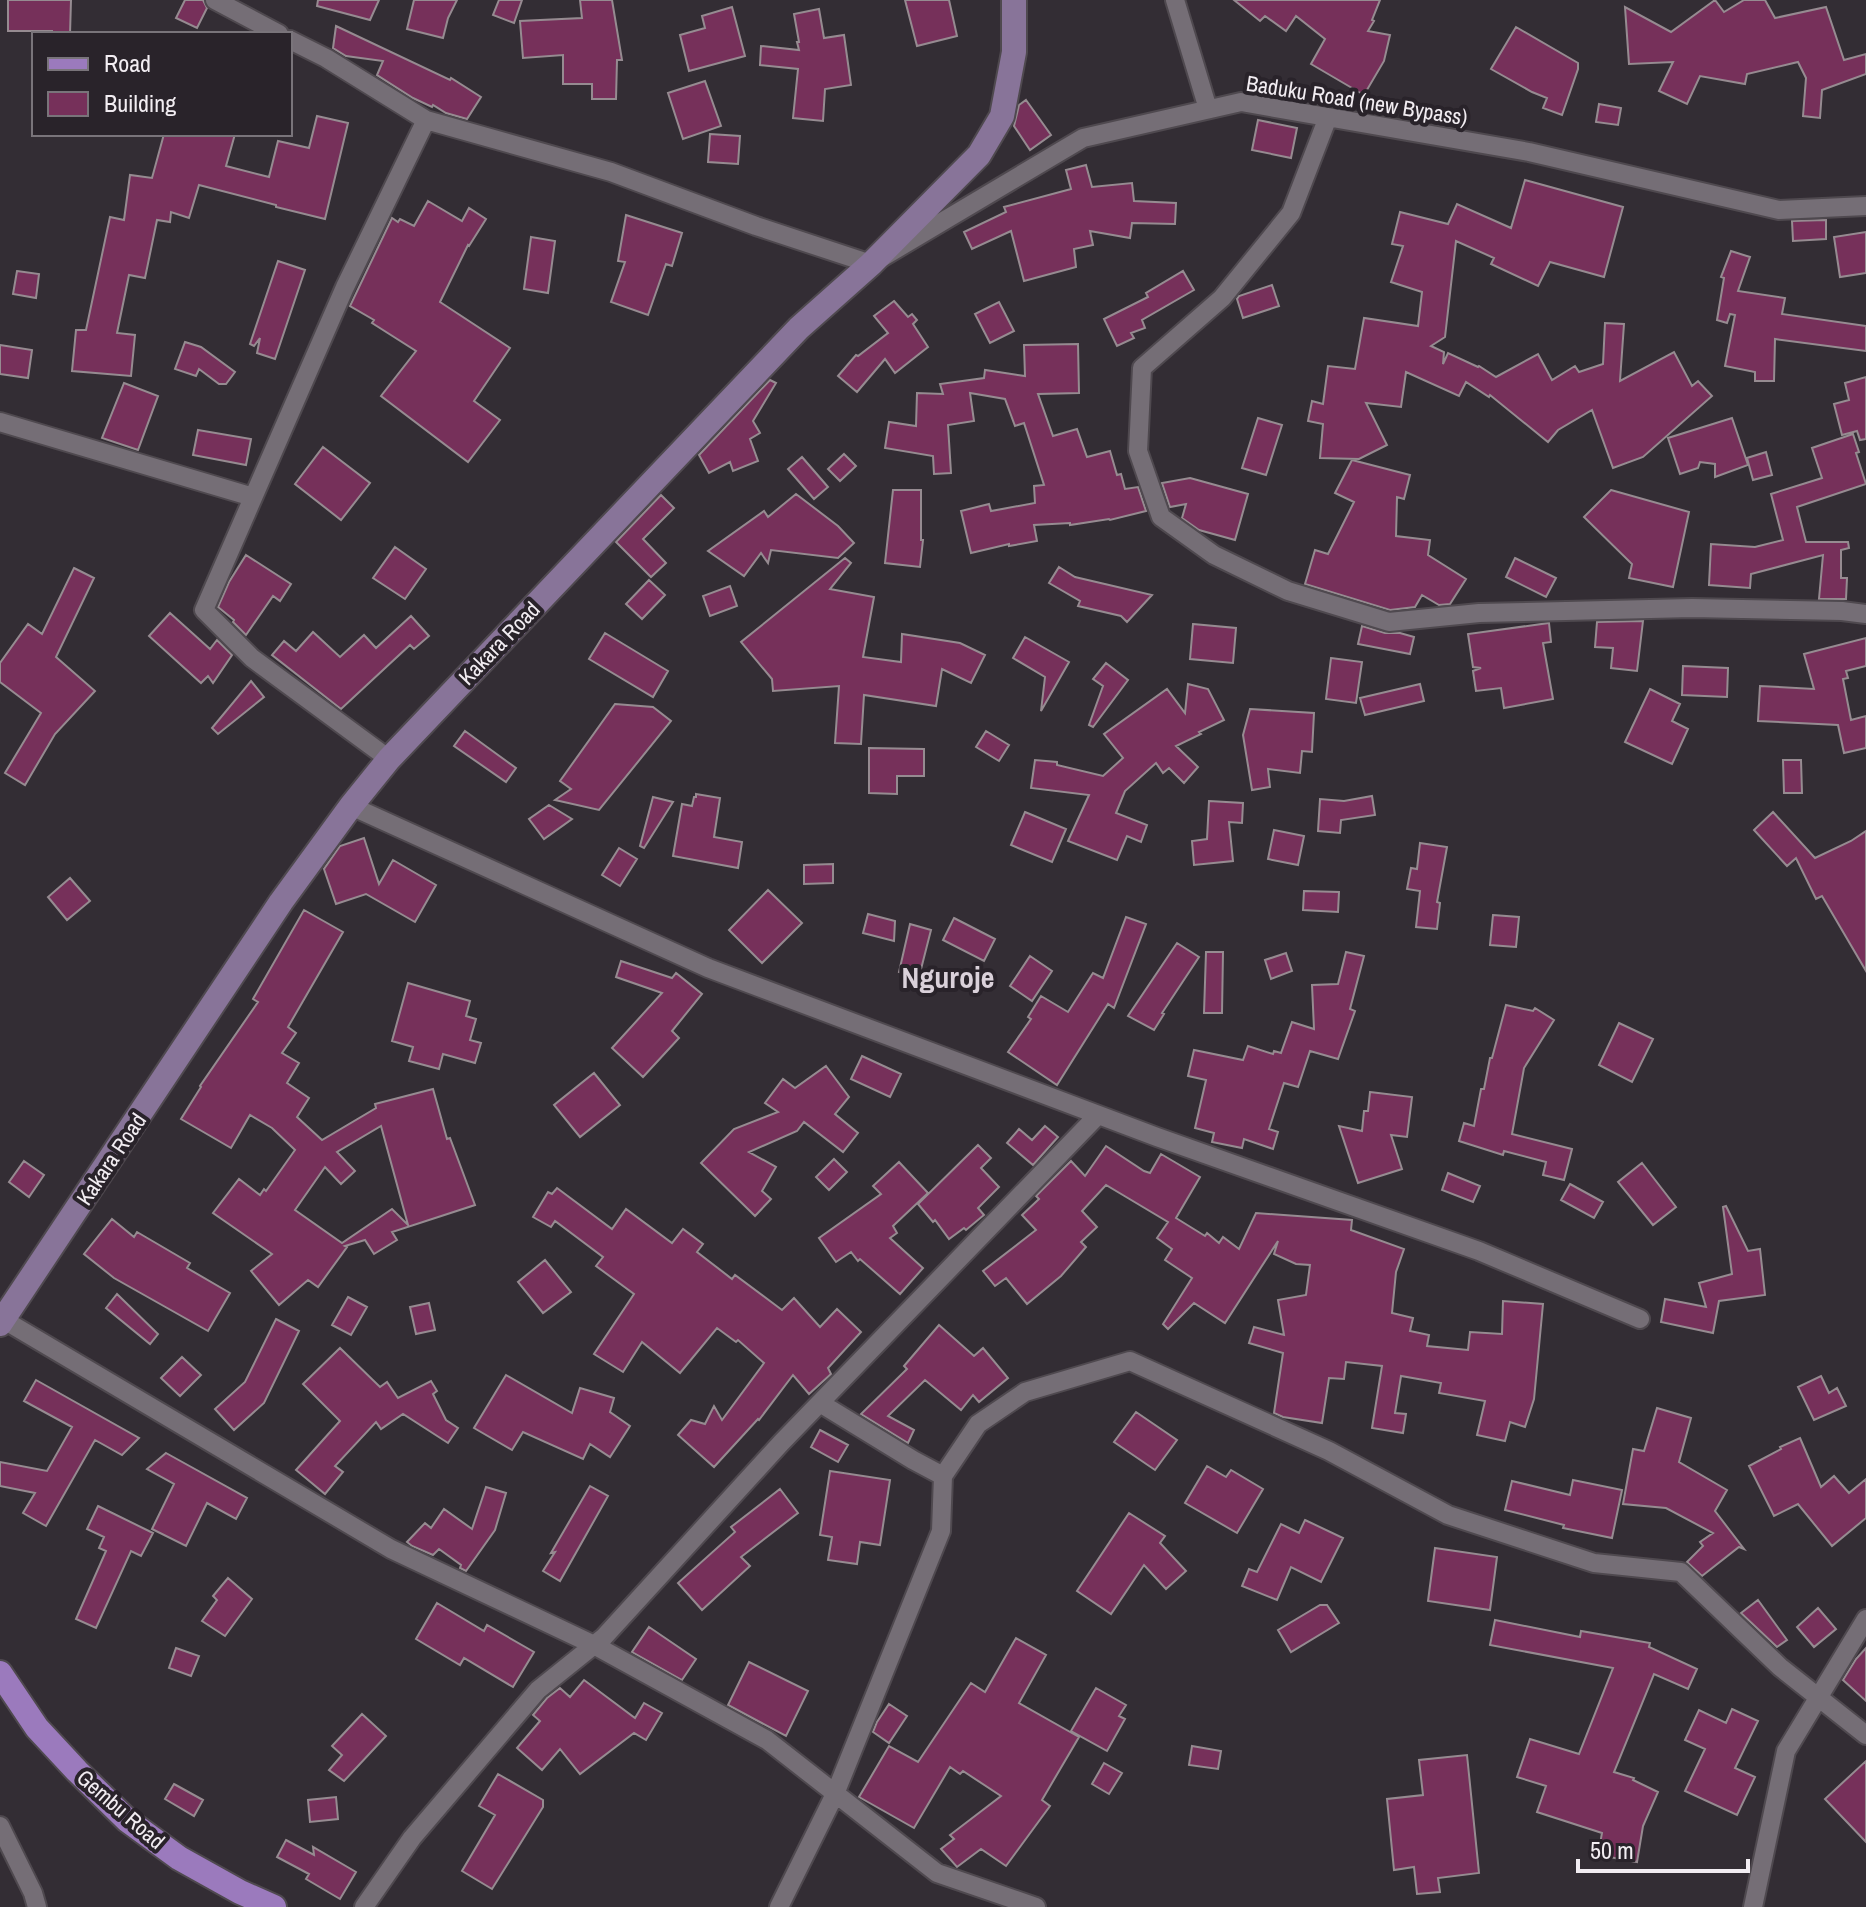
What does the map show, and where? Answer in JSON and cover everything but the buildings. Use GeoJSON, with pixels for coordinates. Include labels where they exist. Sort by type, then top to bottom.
{"type":"FeatureCollection","features":[{"type":"Feature","properties":{"kind":"main road","name":"Gembu Road"},"geometry":{"type":"LineString","coordinates":[[0,1673],[37,1728],[127,1820],[179,1858],[274,1907]]}},
{"type":"Feature","properties":{"kind":"street"},"geometry":{"type":"LineString","coordinates":[[215,0],[275,32]]}},
{"type":"Feature","properties":{"kind":"street","name":"Kakara Road"},"geometry":{"type":"LineString","coordinates":[[2,1322],[281,902],[389,759],[799,328],[871,264],[979,155],[1002,116],[1014,52],[1014,0]]}},
{"type":"Feature","properties":{"kind":"street"},"geometry":{"type":"LineString","coordinates":[[1175,0],[1208,109]]}},
{"type":"Feature","properties":{"kind":"street"},"geometry":{"type":"LineString","coordinates":[[292,41],[326,58],[426,120],[611,172],[756,226],[871,264]]}},
{"type":"Feature","properties":{"kind":"street","name":"Baduku Road (new Bypass)"},"geometry":{"type":"LineString","coordinates":[[871,264],[1083,138],[1241,102],[1529,152],[1779,210],[1866,206]]}},
{"type":"Feature","properties":{"kind":"street"},"geometry":{"type":"LineString","coordinates":[[1328,117],[1291,213],[1222,298],[1142,368],[1138,451],[1161,517],[1214,555],[1288,591],[1389,622],[1479,613],[1677,608],[1866,614]]}},
{"type":"Feature","properties":{"kind":"street"},"geometry":{"type":"LineString","coordinates":[[389,759],[252,658],[204,610],[345,287],[426,120]]}},
{"type":"Feature","properties":{"kind":"street"},"geometry":{"type":"LineString","coordinates":[[0,422],[253,497]]}},
{"type":"Feature","properties":{"kind":"street"},"geometry":{"type":"LineString","coordinates":[[351,806],[708,968],[1098,1115],[1479,1251],[1640,1319]]}},
{"type":"Feature","properties":{"kind":"street"},"geometry":{"type":"LineString","coordinates":[[364,1907],[412,1838],[538,1690],[604,1637],[781,1443],[1098,1115]]}},
{"type":"Feature","properties":{"kind":"street"},"geometry":{"type":"LineString","coordinates":[[2,1322],[391,1549],[594,1645],[767,1740],[937,1873],[1036,1907]]}},
{"type":"Feature","properties":{"kind":"street"},"geometry":{"type":"LineString","coordinates":[[779,1907],[835,1794],[941,1531],[943,1476],[978,1424],[1025,1392],[1130,1361],[1329,1451],[1448,1515],[1594,1563],[1681,1572],[1780,1667],[1866,1735]]}},
{"type":"Feature","properties":{"kind":"street"},"geometry":{"type":"LineString","coordinates":[[820,1403],[943,1476]]}},
{"type":"Feature","properties":{"kind":"street"},"geometry":{"type":"LineString","coordinates":[[1753,1907],[1786,1751],[1866,1619]]}},
{"type":"Feature","properties":{"kind":"street"},"geometry":{"type":"LineString","coordinates":[[0,1826],[37,1907]]}},
{"type":"Feature","properties":{"kind":"district","name":"Nguroje"},"geometry":{"type":"Point","coordinates":[948,978]}}]}
